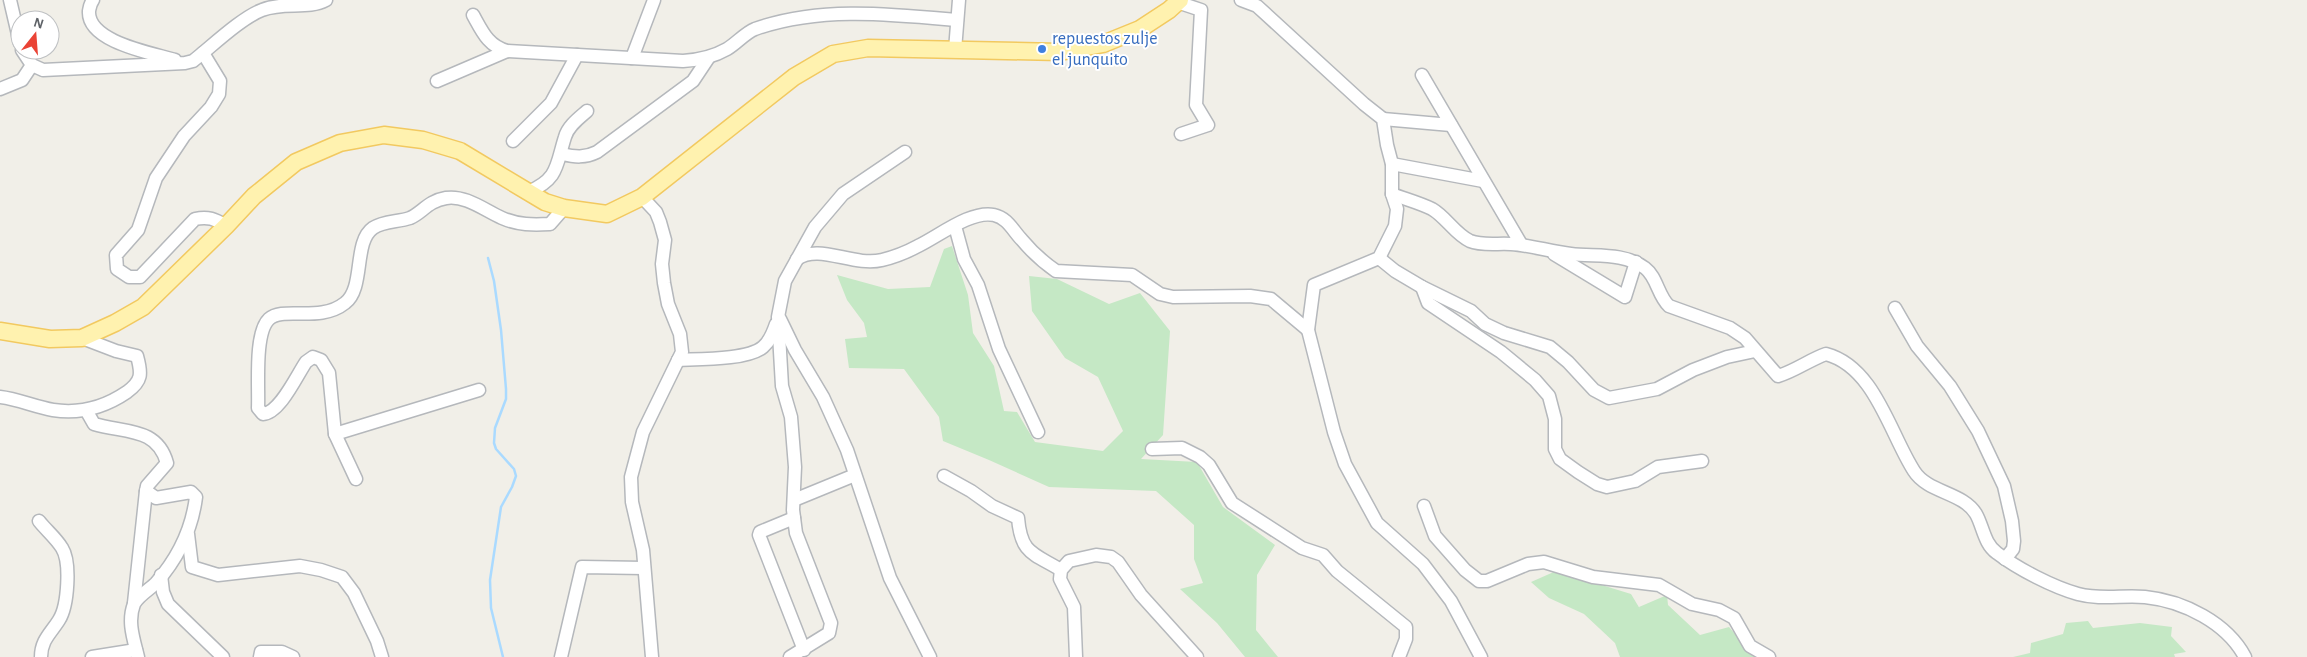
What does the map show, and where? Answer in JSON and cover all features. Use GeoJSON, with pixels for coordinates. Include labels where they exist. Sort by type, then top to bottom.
{"type":"FeatureCollection","features":[{"type":"Feature","properties":{"kind":"main road"},"geometry":{"type":"LineString","coordinates":[[0,331],[50,339],[82,338],[115,323],[143,307],[254,196],[296,162],[340,143],[384,135],[423,140],[460,151],[546,202],[564,208],[607,214],[642,197],[794,77],[833,54],[868,48],[1060,52],[1103,44],[1140,29],[1170,10],[1179,1]]}},
{"type":"Feature","properties":{"kind":"street"},"geometry":{"type":"LineString","coordinates":[[93,0],[90,4],[89,16],[96,29],[108,38],[114,42],[185,63]]}},
{"type":"Feature","properties":{"kind":"street"},"geometry":{"type":"LineString","coordinates":[[29,60],[32,65],[43,70],[185,63],[193,61],[261,10],[286,4],[310,5],[326,0]]}},
{"type":"Feature","properties":{"kind":"street"},"geometry":{"type":"LineString","coordinates":[[632,58],[654,0]]}},
{"type":"Feature","properties":{"kind":"street"},"geometry":{"type":"LineString","coordinates":[[955,50],[959,0]]}},
{"type":"Feature","properties":{"kind":"street"},"geometry":{"type":"LineString","coordinates":[[1241,0],[1257,6],[1364,104],[1383,119],[1451,125]]}},
{"type":"Feature","properties":{"kind":"street"},"geometry":{"type":"LineString","coordinates":[[1179,1],[1201,10],[1196,105],[1208,125],[1181,134]]}},
{"type":"Feature","properties":{"kind":"street"},"geometry":{"type":"LineString","coordinates":[[473,15],[488,41],[497,48],[507,51],[683,61],[703,60],[727,49],[753,30],[778,23],[843,13],[889,14],[957,20]]}},
{"type":"Feature","properties":{"kind":"street"},"geometry":{"type":"LineString","coordinates":[[437,81],[507,51]]}},
{"type":"Feature","properties":{"kind":"street"},"geometry":{"type":"LineString","coordinates":[[203,53],[220,81],[220,94],[207,112],[184,136],[156,178],[138,230],[116,256],[116,269],[129,277],[140,277],[195,219],[205,217],[215,219],[226,226]]}},
{"type":"Feature","properties":{"kind":"street"},"geometry":{"type":"LineString","coordinates":[[513,142],[551,103],[578,55]]}},
{"type":"Feature","properties":{"kind":"street"},"geometry":{"type":"LineString","coordinates":[[562,154],[576,157],[588,156],[597,152],[693,81],[709,57]]}},
{"type":"Feature","properties":{"kind":"street"},"geometry":{"type":"LineString","coordinates":[[0,89],[22,80],[32,65]]}},
{"type":"Feature","properties":{"kind":"street"},"geometry":{"type":"LineString","coordinates":[[1422,75],[1521,244]]}},
{"type":"Feature","properties":{"kind":"street"},"geometry":{"type":"LineString","coordinates":[[528,192],[540,187],[554,173],[562,154],[565,136],[574,122],[587,111]]}},
{"type":"Feature","properties":{"kind":"street"},"geometry":{"type":"LineString","coordinates":[[1383,119],[1392,164],[1392,194],[1397,209],[1395,226],[1379,258],[1314,285],[1308,330],[1334,432],[1355,484],[1377,522],[1422,564],[1451,601],[1481,657]]}},
{"type":"Feature","properties":{"kind":"street"},"geometry":{"type":"LineString","coordinates":[[678,360],[749,354],[762,348],[772,335],[778,317],[785,281],[815,227],[843,194],[905,152]]}},
{"type":"Feature","properties":{"kind":"street"},"geometry":{"type":"LineString","coordinates":[[1392,164],[1483,180]]}},
{"type":"Feature","properties":{"kind":"street"},"geometry":{"type":"LineString","coordinates":[[1392,194],[1430,208],[1468,240],[1482,244],[1521,244],[1574,255],[1596,254],[1636,262],[1647,269],[1657,284],[1661,299],[1669,306],[1730,328],[1745,338],[1778,376],[1788,373],[1809,360],[1826,354],[1844,361],[1880,404],[1890,421],[1901,449],[1916,474],[1932,487],[1961,501],[1975,512],[1995,552],[2051,584],[2077,594],[2099,598],[2146,597],[2178,604],[2225,630],[2237,643],[2245,657]]}},
{"type":"Feature","properties":{"kind":"street"},"geometry":{"type":"LineString","coordinates":[[642,197],[656,212],[665,240],[662,264],[664,282],[668,304],[680,334],[682,352],[643,432],[631,478],[632,502],[643,550],[652,657]]}},
{"type":"Feature","properties":{"kind":"street"},"geometry":{"type":"LineString","coordinates":[[356,479],[335,434],[329,372],[321,360],[313,357],[306,362],[277,408],[268,414],[263,414],[258,408],[260,337],[269,319],[280,313],[313,315],[334,311],[347,302],[355,284],[365,235],[374,227],[411,218],[428,204],[446,198],[460,199],[477,204],[503,218],[530,226],[550,224],[564,208]]}},
{"type":"Feature","properties":{"kind":"street"},"geometry":{"type":"LineString","coordinates":[[796,259],[803,255],[815,253],[856,262],[881,260],[917,247],[955,226],[983,214],[995,215],[1005,220],[1021,240],[1056,271],[1132,275],[1160,294],[1172,297],[1250,296],[1271,299],[1308,330]]}},
{"type":"Feature","properties":{"kind":"street"},"geometry":{"type":"LineString","coordinates":[[955,226],[964,259],[978,285],[999,349],[1038,432]]}},
{"type":"Feature","properties":{"kind":"street"},"geometry":{"type":"LineString","coordinates":[[1549,251],[1625,297],[1636,262]]}},
{"type":"Feature","properties":{"kind":"street"},"geometry":{"type":"LineString","coordinates":[[1379,258],[1395,271],[1422,287],[1472,311],[1485,324],[1504,333],[1550,347],[1568,362],[1594,390],[1609,398],[1657,390],[1693,370],[1727,358],[1756,351]]}},
{"type":"Feature","properties":{"kind":"street"},"geometry":{"type":"LineString","coordinates":[[1422,287],[1428,303],[1501,352],[1535,380],[1549,396],[1555,419],[1556,449],[1560,459],[1597,484],[1607,487],[1635,481],[1658,467],[1702,461]]}},
{"type":"Feature","properties":{"kind":"street"},"geometry":{"type":"LineString","coordinates":[[1895,308],[1917,346],[1955,393],[1978,431],[2004,486],[2012,521],[2014,541],[2013,549],[2005,558]]}},
{"type":"Feature","properties":{"kind":"street"},"geometry":{"type":"LineString","coordinates":[[778,317],[823,397],[847,450],[890,578],[930,657]]}},
{"type":"Feature","properties":{"kind":"street"},"geometry":{"type":"LineString","coordinates":[[778,317],[779,364],[782,386],[791,417],[795,467],[794,518],[796,533],[831,623],[829,633],[790,657]]}},
{"type":"Feature","properties":{"kind":"street"},"geometry":{"type":"LineString","coordinates":[[0,397],[53,410],[86,410],[117,399],[137,385],[141,370],[137,356],[116,351],[82,338]]}},
{"type":"Feature","properties":{"kind":"street"},"geometry":{"type":"LineString","coordinates":[[335,434],[479,390]]}},
{"type":"Feature","properties":{"kind":"street"},"geometry":{"type":"LineString","coordinates":[[86,410],[94,424],[153,439],[164,451],[166,463],[147,486],[146,491],[130,627],[137,654],[92,657]]}},
{"type":"Feature","properties":{"kind":"street"},"geometry":{"type":"LineString","coordinates":[[1152,449],[1182,448],[1200,457],[1209,465],[1232,503],[1302,548],[1323,555],[1336,570],[1406,627],[1406,639],[1399,657]]}},
{"type":"Feature","properties":{"kind":"street"},"geometry":{"type":"LineString","coordinates":[[794,500],[855,475]]}},
{"type":"Feature","properties":{"kind":"street"},"geometry":{"type":"LineString","coordinates":[[944,476],[971,491],[992,506],[1018,518],[1019,535],[1022,545],[1061,570]]}},
{"type":"Feature","properties":{"kind":"street"},"geometry":{"type":"LineString","coordinates":[[134,603],[162,575],[181,548],[194,515],[196,497],[191,492],[156,498],[146,491]]}},
{"type":"Feature","properties":{"kind":"street"},"geometry":{"type":"LineString","coordinates":[[1424,506],[1435,536],[1465,570],[1479,581],[1487,581],[1528,564],[1544,562],[1593,577],[1658,585],[1692,604],[1719,610],[1734,618],[1750,646],[1769,657]]}},
{"type":"Feature","properties":{"kind":"street"},"geometry":{"type":"LineString","coordinates":[[794,518],[760,532],[759,536],[804,650]]}},
{"type":"Feature","properties":{"kind":"street"},"geometry":{"type":"LineString","coordinates":[[39,521],[62,548],[67,568],[66,606],[41,647],[41,657]]}},
{"type":"Feature","properties":{"kind":"street"},"geometry":{"type":"LineString","coordinates":[[187,532],[192,567],[218,575],[300,566],[342,577],[354,592],[377,641],[382,657]]}},
{"type":"Feature","properties":{"kind":"street"},"geometry":{"type":"LineString","coordinates":[[1076,657],[1074,607],[1060,579],[1061,570],[1069,561],[1096,555],[1111,557],[1118,562],[1141,596],[1197,657]]}},
{"type":"Feature","properties":{"kind":"street"},"geometry":{"type":"LineString","coordinates":[[561,657],[582,567],[644,568]]}},
{"type":"Feature","properties":{"kind":"street"},"geometry":{"type":"LineString","coordinates":[[162,575],[163,592],[168,604],[223,657]]}},
{"type":"Feature","properties":{"kind":"street"},"geometry":{"type":"LineString","coordinates":[[260,657],[261,652],[282,652],[293,657]]}},
{"type":"Feature","properties":{"kind":"green space"},"geometry":{"type":"Polygon","coordinates":[[[952,246],[968,295],[973,333],[994,366],[1004,411],[1017,412],[1035,442],[1103,451],[1123,431],[1098,377],[1065,358],[1032,311],[1029,276],[1057,279],[1109,304],[1140,293],[1170,331],[1163,435],[1141,459],[1197,462],[1223,507],[1275,545],[1257,575],[1256,630],[1278,657],[1245,657],[1217,623],[1180,589],[1203,583],[1194,559],[1194,525],[1156,491],[1049,487],[943,441],[939,417],[904,369],[849,368],[845,339],[867,337],[864,323],[847,300],[837,275],[888,289],[930,287],[944,249],[952,246]]]}},
{"type":"Feature","properties":{"kind":"green space"},"geometry":{"type":"Polygon","coordinates":[[[1556,571],[1631,594],[1640,609],[1639,607],[1667,595],[1668,605],[1700,635],[1729,627],[1755,657],[1620,657],[1615,643],[1584,614],[1549,598],[1531,582],[1556,571]]]}},
{"type":"Feature","properties":{"kind":"green space"},"geometry":{"type":"Polygon","coordinates":[[[2088,621],[2093,628],[2140,623],[2172,627],[2171,636],[2186,652],[2174,654],[2175,657],[2013,657],[2030,653],[2031,643],[2063,634],[2066,623],[2088,621]]]}},
{"type":"Feature","properties":{"kind":"waterway"},"geometry":{"type":"LineString","coordinates":[[488,258],[494,281],[501,330],[506,389],[506,399],[495,428],[494,443],[496,449],[514,469],[516,476],[501,507],[490,580],[491,608],[503,657]]}},
{"type":"Feature","properties":{"kind":"place","name":"repuestos zulje el junquito"},"geometry":{"type":"Point","coordinates":[1042,49]}}]}
